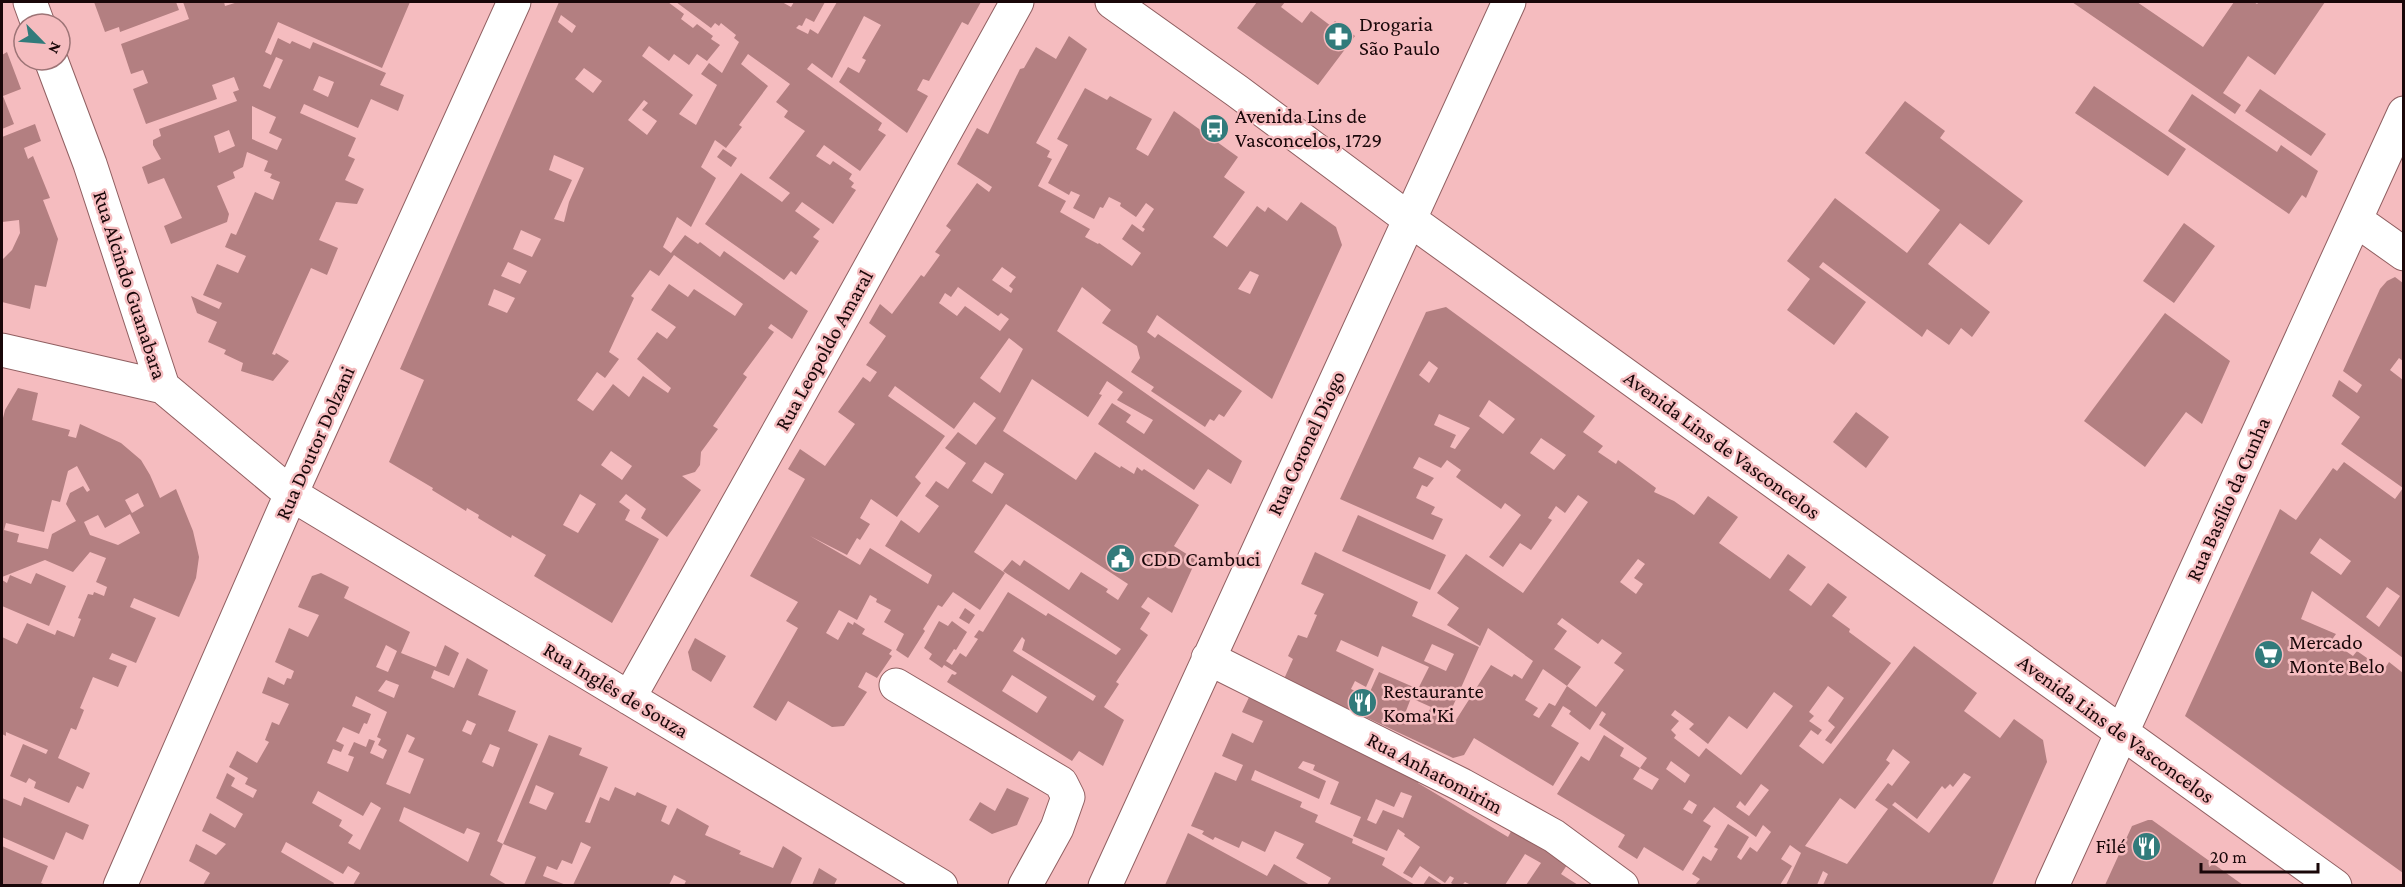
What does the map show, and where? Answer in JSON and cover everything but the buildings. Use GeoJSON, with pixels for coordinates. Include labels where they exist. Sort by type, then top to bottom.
{"type":"FeatureCollection","features":[{"type":"Feature","properties":{"kind":"street","name":"Rua Doutor Dolzani"},"geometry":{"type":"LineString","coordinates":[[120,885],[291,494],[514,2]]}},
{"type":"Feature","properties":{"kind":"street","name":"Rua Leopoldo Amaral"},"geometry":{"type":"LineString","coordinates":[[629,698],[1017,2]]}},
{"type":"Feature","properties":{"kind":"street","name":"Avenida Lins de Vasconcelos"},"geometry":{"type":"LineString","coordinates":[[1112,2],[1238,91],[1409,219],[2122,734],[2335,885]]}},
{"type":"Feature","properties":{"kind":"street","name":"Rua Coronel Diogo"},"geometry":{"type":"LineString","coordinates":[[1105,885],[1509,2]]}},
{"type":"Feature","properties":{"kind":"street","name":"Rua Alcindo Guanabara"},"geometry":{"type":"LineString","coordinates":[[56,72],[90,164],[163,387],[291,494]]}},
{"type":"Feature","properties":{"kind":"street","name":"Rua Basílio da Cunha"},"geometry":{"type":"LineString","coordinates":[[2052,885],[2403,113]]}},
{"type":"Feature","properties":{"kind":"street"},"geometry":{"type":"LineString","coordinates":[[2356,220],[2403,254]]}},
{"type":"Feature","properties":{"kind":"street"},"geometry":{"type":"LineString","coordinates":[[2,350],[163,387]]}},
{"type":"Feature","properties":{"kind":"street","name":"Rua Inglês de Souza"},"geometry":{"type":"LineString","coordinates":[[291,494],[941,885]]}},
{"type":"Feature","properties":{"kind":"street","name":"Rua Anhatomirim"},"geometry":{"type":"LineString","coordinates":[[1208,658],[1462,785],[1554,836],[1622,885]]}},
{"type":"Feature","properties":{"kind":"street"},"geometry":{"type":"LineString","coordinates":[[896,686],[1061,783],[1068,797],[1057,828],[1025,885]]}},
{"type":"Feature","properties":{"kind":"place","name":"Drogaria São Paulo"},"geometry":{"type":"Point","coordinates":[1338,36]}},
{"type":"Feature","properties":{"kind":"place","name":"Avenida Lins de Vasconcelos, 1729"},"geometry":{"type":"Point","coordinates":[1214,128]}},
{"type":"Feature","properties":{"kind":"place","name":"CDD Cambuci"},"geometry":{"type":"Point","coordinates":[1120,559]}},
{"type":"Feature","properties":{"kind":"place","name":"Mercado Monte Belo"},"geometry":{"type":"Point","coordinates":[2268,654]}},
{"type":"Feature","properties":{"kind":"place","name":"Restaurante Koma'Ki"},"geometry":{"type":"Point","coordinates":[1362,703]}},
{"type":"Feature","properties":{"kind":"place","name":"Filé"},"geometry":{"type":"Point","coordinates":[2147,846]}}]}
